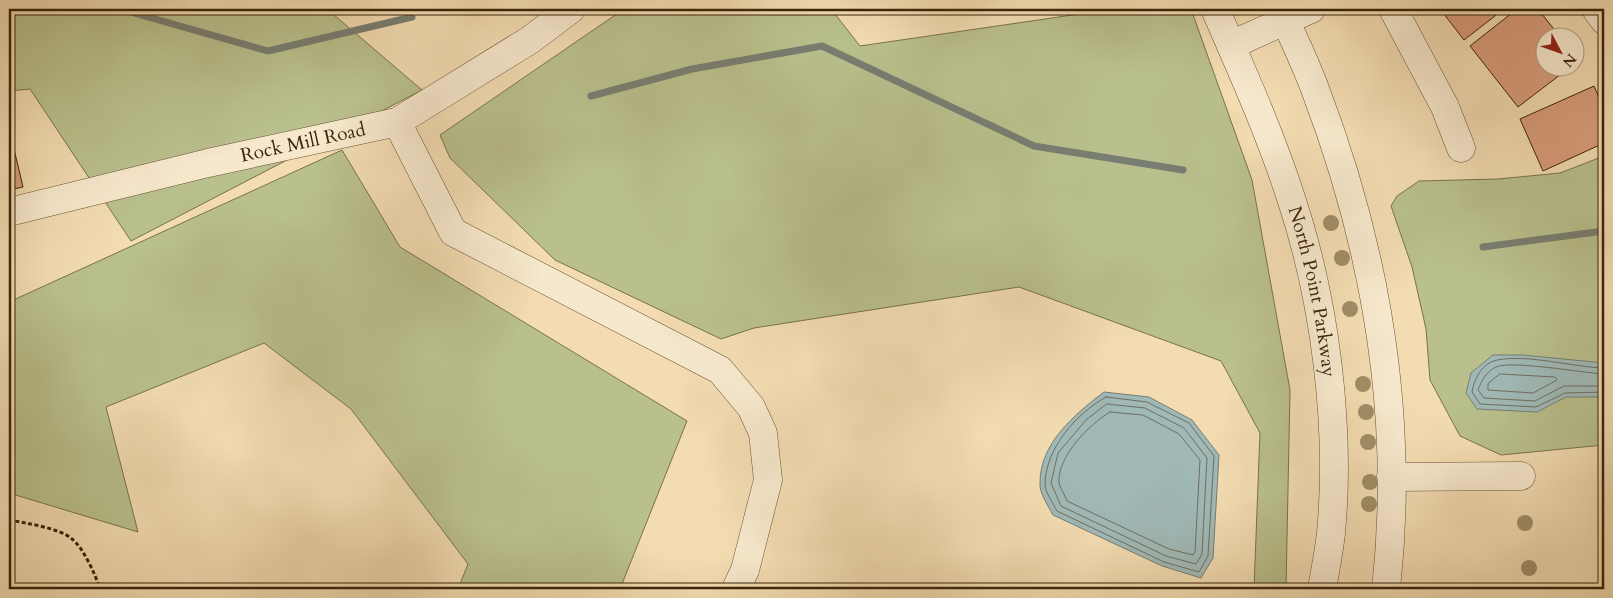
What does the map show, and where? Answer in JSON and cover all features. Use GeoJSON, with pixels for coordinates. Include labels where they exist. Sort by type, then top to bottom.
{"type":"FeatureCollection","features":[{"type":"Feature","properties":{"kind":"street","name":"Rock Mill Road"},"geometry":{"type":"LineString","coordinates":[[9,212],[208,163],[397,122],[530,40],[571,9]]}},
{"type":"Feature","properties":{"kind":"street","name":"North Point Parkway"},"geometry":{"type":"LineString","coordinates":[[1215,9],[1292,199],[1321,323],[1328,371],[1332,496],[1330,534],[1322,589]]}},
{"type":"Feature","properties":{"kind":"street"},"geometry":{"type":"LineString","coordinates":[[1230,44],[1283,14],[1311,9]]}},
{"type":"Feature","properties":{"kind":"street"},"geometry":{"type":"LineString","coordinates":[[1393,9],[1445,108],[1461,148]]}},
{"type":"Feature","properties":{"kind":"street"},"geometry":{"type":"LineString","coordinates":[[1596,9],[1604,20]]}},
{"type":"Feature","properties":{"kind":"street"},"geometry":{"type":"LineString","coordinates":[[1283,14],[1315,88],[1335,146],[1367,253],[1386,360],[1391,411],[1391,533],[1386,589]]}},
{"type":"Feature","properties":{"kind":"street"},"geometry":{"type":"LineString","coordinates":[[397,122],[453,232],[720,370],[751,407],[763,434],[768,480],[745,570],[736,589]]}},
{"type":"Feature","properties":{"kind":"street"},"geometry":{"type":"LineString","coordinates":[[1391,477],[1521,476]]}},
{"type":"Feature","properties":{"kind":"path"},"geometry":{"type":"LineString","coordinates":[[9,520],[43,527],[72,538],[94,571],[100,589]]}},
{"type":"Feature","properties":{"kind":"green space"},"geometry":{"type":"Polygon","coordinates":[[[9,9],[327,9],[422,90],[131,241],[30,89],[9,91],[9,9]]]}},
{"type":"Feature","properties":{"kind":"green space"},"geometry":{"type":"Polygon","coordinates":[[[624,9],[831,9],[860,46],[1086,13],[1095,9],[1191,9],[1252,180],[1290,390],[1286,589],[1254,589],[1260,433],[1221,361],[1019,287],[754,328],[721,339],[555,260],[450,158],[440,135],[624,9]]]}},
{"type":"Feature","properties":{"kind":"green space"},"geometry":{"type":"Polygon","coordinates":[[[342,150],[400,247],[687,421],[620,589],[458,589],[468,564],[351,409],[264,343],[106,407],[138,532],[9,493],[9,302],[342,150]]]}},
{"type":"Feature","properties":{"kind":"green space"},"geometry":{"type":"Polygon","coordinates":[[[1604,156],[1604,445],[1501,455],[1460,436],[1430,380],[1426,329],[1412,267],[1391,206],[1397,196],[1419,181],[1498,179],[1560,173],[1604,156]]]}},
{"type":"Feature","properties":{"kind":"water"},"geometry":{"type":"Polygon","coordinates":[[[1493,355],[1523,355],[1604,363],[1604,397],[1566,397],[1537,412],[1477,409],[1466,393],[1471,373],[1493,355]]]}},
{"type":"Feature","properties":{"kind":"water"},"geometry":{"type":"Polygon","coordinates":[[[1104,392],[1149,397],[1192,420],[1219,455],[1213,558],[1201,578],[1162,566],[1053,515],[1045,500],[1040,483],[1046,455],[1052,443],[1081,410],[1104,392]]]}},
{"type":"Feature","properties":{"kind":"building"},"geometry":{"type":"Polygon","coordinates":[[[1440,9],[1504,9],[1464,40],[1440,9]]]}},
{"type":"Feature","properties":{"kind":"building"},"geometry":{"type":"Polygon","coordinates":[[[1517,9],[1538,9],[1553,28],[1536,28],[1536,78],[1556,78],[1518,107],[1470,46],[1517,9]]]}},
{"type":"Feature","properties":{"kind":"building"},"geometry":{"type":"Polygon","coordinates":[[[1594,86],[1604,109],[1604,143],[1543,171],[1520,119],[1594,86]]]}},
{"type":"Feature","properties":{"kind":"building"},"geometry":{"type":"Polygon","coordinates":[[[9,128],[23,187],[9,190],[9,128]]]}},
{"type":"Feature","properties":{"kind":"waterway"},"geometry":{"type":"LineString","coordinates":[[120,9],[268,51],[412,17]]}},
{"type":"Feature","properties":{"kind":"waterway"},"geometry":{"type":"LineString","coordinates":[[591,96],[692,69],[822,46],[1034,146],[1183,170]]}},
{"type":"Feature","properties":{"kind":"waterway"},"geometry":{"type":"LineString","coordinates":[[1483,247],[1604,231]]}}]}
